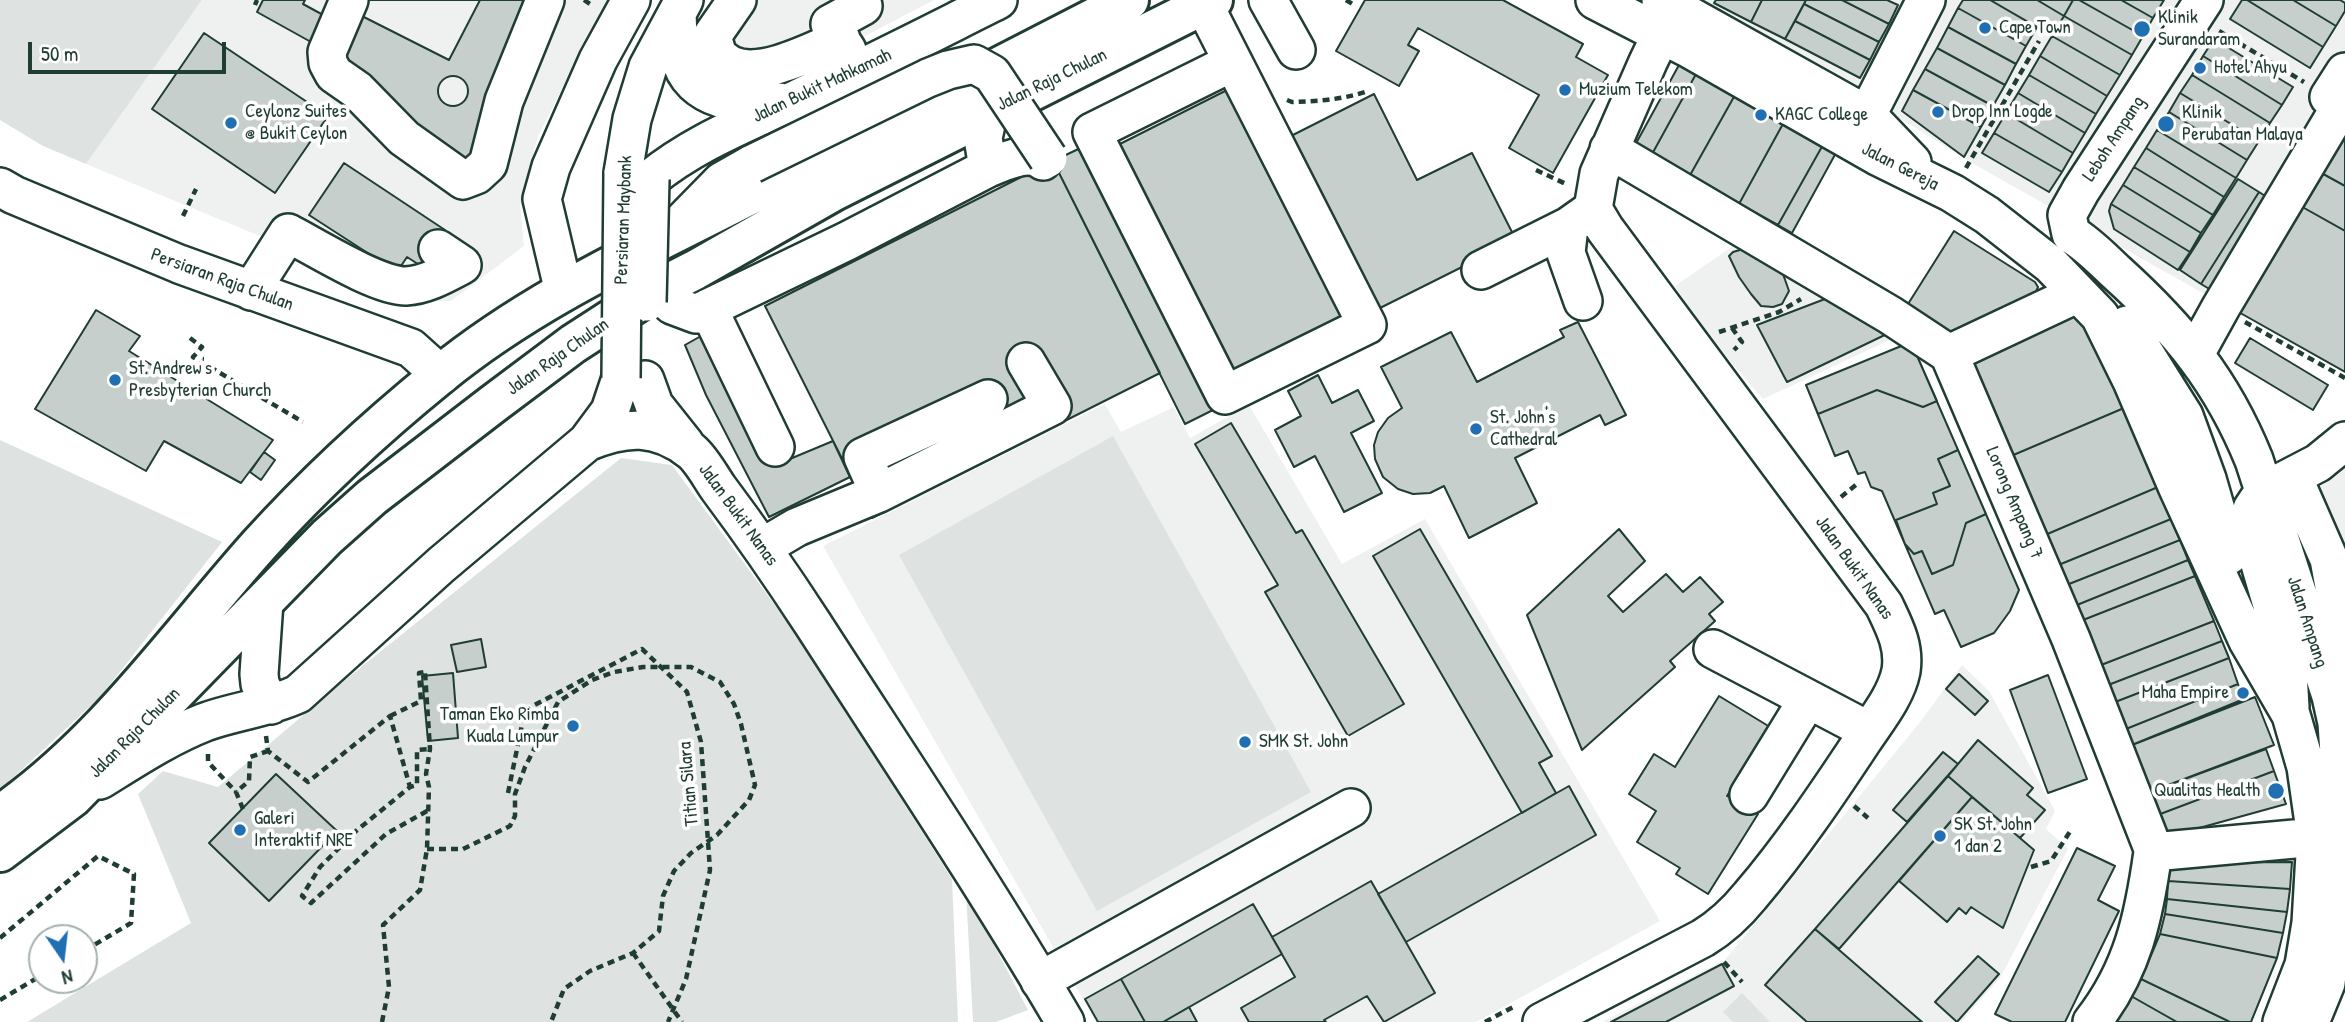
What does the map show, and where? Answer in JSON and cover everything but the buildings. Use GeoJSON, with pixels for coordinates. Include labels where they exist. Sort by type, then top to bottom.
{"type":"FeatureCollection","features":[{"type":"Feature","properties":{"kind":"main road","name":"Jalan Raja Chulan"},"geometry":{"type":"LineString","coordinates":[[0,815],[50,776],[105,725],[261,542],[344,460],[441,374],[490,336],[564,292],[668,237],[1129,0]]}},
{"type":"Feature","properties":{"kind":"main road","name":"Jalan Raja Chulan"},"geometry":{"type":"LineString","coordinates":[[0,852],[73,797],[327,537],[372,497],[573,344],[657,289],[834,191],[1209,2]]}},
{"type":"Feature","properties":{"kind":"main road"},"geometry":{"type":"LineString","coordinates":[[441,374],[477,384],[499,382],[573,344]]}},
{"type":"Feature","properties":{"kind":"main road"},"geometry":{"type":"LineString","coordinates":[[372,497],[447,418],[455,405],[456,392],[441,374]]}},
{"type":"Feature","properties":{"kind":"street"},"geometry":{"type":"LineString","coordinates":[[349,0],[327,52],[334,74],[357,90],[404,138],[463,180],[476,176],[488,164],[505,101],[545,0]]}},
{"type":"Feature","properties":{"kind":"street"},"geometry":{"type":"LineString","coordinates":[[564,292],[542,199],[551,167],[598,60],[631,0]]}},
{"type":"Feature","properties":{"kind":"street"},"geometry":{"type":"LineString","coordinates":[[737,0],[712,36],[718,56],[733,66],[751,69],[849,55],[830,23],[863,6],[859,0]]}},
{"type":"Feature","properties":{"kind":"street","name":"Jalan Bukit Mahkamah"},"geometry":{"type":"LineString","coordinates":[[637,176],[699,144],[799,99],[849,55],[998,0]]}},
{"type":"Feature","properties":{"kind":"street"},"geometry":{"type":"LineString","coordinates":[[1268,0],[1296,50]]}},
{"type":"Feature","properties":{"kind":"street","name":"Jalan Gereja"},"geometry":{"type":"LineString","coordinates":[[1595,0],[1669,10],[1867,115]]}},
{"type":"Feature","properties":{"kind":"street"},"geometry":{"type":"LineString","coordinates":[[1926,0],[1867,115],[1941,187]]}},
{"type":"Feature","properties":{"kind":"street"},"geometry":{"type":"LineString","coordinates":[[1209,2],[1233,62],[1367,325],[1226,396],[1092,132],[1233,62]]}},
{"type":"Feature","properties":{"kind":"street"},"geometry":{"type":"LineString","coordinates":[[680,7],[680,59],[690,77],[704,91],[747,104],[799,99]]}},
{"type":"Feature","properties":{"kind":"street","name":"Persiaran Maybank"},"geometry":{"type":"LineString","coordinates":[[587,442],[633,379],[637,176],[632,119],[648,67],[680,7]]}},
{"type":"Feature","properties":{"kind":"street","name":"Leboh Ampang"},"geometry":{"type":"LineString","coordinates":[[2114,270],[2071,234],[2067,215],[2199,8]]}},
{"type":"Feature","properties":{"kind":"street"},"geometry":{"type":"LineString","coordinates":[[1583,300],[1566,253],[1578,207],[1599,174],[1669,10]]}},
{"type":"Feature","properties":{"kind":"street","name":"Jalan Gereja"},"geometry":{"type":"LineString","coordinates":[[1669,10],[1879,157],[1941,187],[2020,239],[2051,265],[2090,305]]}},
{"type":"Feature","properties":{"kind":"street"},"geometry":{"type":"LineString","coordinates":[[657,289],[679,309],[696,314],[847,241],[988,168],[1025,156],[1046,160],[992,74],[974,64],[928,78],[752,164],[722,181],[668,237]]}},
{"type":"Feature","properties":{"kind":"street"},"geometry":{"type":"LineString","coordinates":[[2195,354],[2221,307],[2260,249],[2340,94]]}},
{"type":"Feature","properties":{"kind":"street"},"geometry":{"type":"LineString","coordinates":[[988,168],[983,138],[989,111]]}},
{"type":"Feature","properties":{"kind":"street"},"geometry":{"type":"LineString","coordinates":[[1609,149],[1818,273],[1943,355],[2068,298],[2090,305],[2132,381],[2248,641],[2294,724]]}},
{"type":"Feature","properties":{"kind":"street","name":"Persiaran Raja Chulan"},"geometry":{"type":"LineString","coordinates":[[0,187],[130,245],[411,348],[441,374]]}},
{"type":"Feature","properties":{"kind":"street"},"geometry":{"type":"LineString","coordinates":[[1481,270],[1578,207]]}},
{"type":"Feature","properties":{"kind":"street","name":"Jalan Bukit Nanas"},"geometry":{"type":"LineString","coordinates":[[1542,1022],[1720,927],[1750,896],[1831,788],[1889,700],[1901,670],[1900,642],[1884,605],[1613,240],[1578,207]]}},
{"type":"Feature","properties":{"kind":"street"},"geometry":{"type":"LineString","coordinates":[[251,291],[288,233],[389,276],[404,286],[434,279],[462,265],[438,250]]}},
{"type":"Feature","properties":{"kind":"street","name":"Jalan Ampang"},"geometry":{"type":"LineString","coordinates":[[2114,270],[2155,308],[2195,354],[2279,484],[2339,711],[2340,860],[2326,983],[2310,1022]]}},
{"type":"Feature","properties":{"kind":"street"},"geometry":{"type":"LineString","coordinates":[[361,331],[370,313],[369,294],[389,276]]}},
{"type":"Feature","properties":{"kind":"street"},"geometry":{"type":"LineString","coordinates":[[708,308],[775,447]]}},
{"type":"Feature","properties":{"kind":"street","name":"Lorong Ampang 7"},"geometry":{"type":"LineString","coordinates":[[1943,355],[1999,452],[2153,852]]}},
{"type":"Feature","properties":{"kind":"street"},"geometry":{"type":"LineString","coordinates":[[766,552],[839,511],[879,494],[1052,406],[1026,362]]}},
{"type":"Feature","properties":{"kind":"street"},"geometry":{"type":"LineString","coordinates":[[633,379],[693,453]]}},
{"type":"Feature","properties":{"kind":"street"},"geometry":{"type":"LineString","coordinates":[[879,494],[863,457],[988,399]]}},
{"type":"Feature","properties":{"kind":"street","name":"Jalan Bukit Nanas"},"geometry":{"type":"LineString","coordinates":[[73,797],[171,737],[216,719],[268,719],[441,565],[587,442],[628,429],[649,430],[669,437],[693,453],[766,552],[1065,1022]]}},
{"type":"Feature","properties":{"kind":"street"},"geometry":{"type":"LineString","coordinates":[[2282,1022],[2304,965],[2311,923],[2316,837],[2306,767],[2294,724],[2287,656],[2248,523],[2252,509],[2279,484],[2318,463],[2345,441]]}},
{"type":"Feature","properties":{"kind":"street"},"geometry":{"type":"LineString","coordinates":[[264,602],[259,674],[268,719]]}},
{"type":"Feature","properties":{"kind":"street"},"geometry":{"type":"LineString","coordinates":[[1713,649],[1869,731]]}},
{"type":"Feature","properties":{"kind":"street"},"geometry":{"type":"LineString","coordinates":[[1749,795],[1808,699]]}},
{"type":"Feature","properties":{"kind":"street"},"geometry":{"type":"LineString","coordinates":[[2294,724],[2339,711]]}},
{"type":"Feature","properties":{"kind":"street"},"geometry":{"type":"LineString","coordinates":[[1040,981],[1351,807]]}},
{"type":"Feature","properties":{"kind":"street"},"geometry":{"type":"LineString","coordinates":[[2092,1022],[2122,976],[2140,929],[2153,852],[2316,837]]}},
{"type":"Feature","properties":{"kind":"path"},"geometry":{"type":"LineString","coordinates":[[1346,0],[1354,5]]}},
{"type":"Feature","properties":{"kind":"path"},"geometry":{"type":"LineString","coordinates":[[2199,8],[2340,94]]}},
{"type":"Feature","properties":{"kind":"path"},"geometry":{"type":"LineString","coordinates":[[1941,187],[2039,41]]}},
{"type":"Feature","properties":{"kind":"path"},"geometry":{"type":"LineString","coordinates":[[1279,94],[1292,102],[1344,99],[1365,92]]}},
{"type":"Feature","properties":{"kind":"path"},"geometry":{"type":"LineString","coordinates":[[1536,170],[1578,207]]}},
{"type":"Feature","properties":{"kind":"path"},"geometry":{"type":"LineString","coordinates":[[183,216],[196,189]]}},
{"type":"Feature","properties":{"kind":"path"},"geometry":{"type":"LineString","coordinates":[[1718,333],[1779,312],[1808,295],[1818,273]]}},
{"type":"Feature","properties":{"kind":"path"},"geometry":{"type":"LineString","coordinates":[[2221,307],[2345,378]]}},
{"type":"Feature","properties":{"kind":"path"},"geometry":{"type":"LineString","coordinates":[[1732,328],[1742,342]]}},
{"type":"Feature","properties":{"kind":"path"},"geometry":{"type":"LineString","coordinates":[[190,338],[202,347],[193,357],[303,422]]}},
{"type":"Feature","properties":{"kind":"path","name":"Titian Silara"},"geometry":{"type":"LineString","coordinates":[[515,794],[508,793],[525,710],[642,649],[687,692],[701,742],[710,870],[686,979],[668,1022]]}},
{"type":"Feature","properties":{"kind":"path"},"geometry":{"type":"LineString","coordinates":[[427,849],[463,849],[510,825],[515,816],[515,794],[525,767],[558,702],[592,680],[614,672],[643,667],[691,667],[720,682],[734,704],[741,724],[755,785],[749,800],[717,835],[691,853],[674,871],[663,896],[659,931],[633,953],[590,971],[564,989],[551,1022]]}},
{"type":"Feature","properties":{"kind":"path"},"geometry":{"type":"LineString","coordinates":[[268,751],[308,782],[390,716],[421,701],[419,673],[425,672],[430,749],[426,774],[429,787],[427,849],[420,890],[383,925],[389,987],[382,1022]]}},
{"type":"Feature","properties":{"kind":"path"},"geometry":{"type":"LineString","coordinates":[[390,716],[410,787]]}},
{"type":"Feature","properties":{"kind":"path"},"geometry":{"type":"LineString","coordinates":[[268,719],[268,751]]}},
{"type":"Feature","properties":{"kind":"path"},"geometry":{"type":"LineString","coordinates":[[427,811],[386,834],[312,904],[302,896],[320,867],[356,831],[410,787],[417,785],[417,750],[430,749]]}},
{"type":"Feature","properties":{"kind":"path"},"geometry":{"type":"LineString","coordinates":[[236,792],[249,781],[250,757],[268,751]]}},
{"type":"Feature","properties":{"kind":"path"},"geometry":{"type":"LineString","coordinates":[[208,762],[236,792],[243,809]]}},
{"type":"Feature","properties":{"kind":"path"},"geometry":{"type":"LineString","coordinates":[[2031,867],[2051,861],[2071,830]]}},
{"type":"Feature","properties":{"kind":"path"},"geometry":{"type":"LineString","coordinates":[[0,938],[98,856],[134,874],[131,923],[98,943]]}},
{"type":"Feature","properties":{"kind":"path"},"geometry":{"type":"LineString","coordinates":[[633,953],[682,1022]]}},
{"type":"Feature","properties":{"kind":"path"},"geometry":{"type":"LineString","coordinates":[[1721,959],[1742,982]]}},
{"type":"Feature","properties":{"kind":"path"},"geometry":{"type":"LineString","coordinates":[[0,1000],[28,983]]}},
{"type":"Feature","properties":{"kind":"shaded area"},"geometry":{"type":"Polygon","coordinates":[[[0,0],[202,0],[86,164],[43,146],[0,120],[0,0]]]}},
{"type":"Feature","properties":{"kind":"shaded area"},"geometry":{"type":"Polygon","coordinates":[[[202,0],[607,0],[538,136],[520,205],[524,246],[451,301],[419,302],[86,164],[202,0]]]}},
{"type":"Feature","properties":{"kind":"shaded area"},"geometry":{"type":"Polygon","coordinates":[[[719,0],[934,0],[798,71],[775,78],[704,28],[719,0]]]}},
{"type":"Feature","properties":{"kind":"shaded area"},"geometry":{"type":"Polygon","coordinates":[[[1694,0],[2345,0],[2345,373],[1979,167],[1883,108],[1694,0]]]}},
{"type":"Feature","properties":{"kind":"shaded area"},"geometry":{"type":"Polygon","coordinates":[[[1746,237],[1907,332],[1763,399],[1710,338],[1675,286],[1746,237]]]}},
{"type":"Feature","properties":{"kind":"shaded area","name":"SMK St. John"},"geometry":{"type":"Polygon","coordinates":[[[1105,404],[1121,432],[1174,407],[1190,438],[1249,405],[1342,564],[1425,519],[1660,921],[1476,1022],[1096,1022],[823,546],[1105,404]]]}},
{"type":"Feature","properties":{"kind":"shaded area"},"geometry":{"type":"Polygon","coordinates":[[[1113,436],[1311,792],[1097,911],[899,555],[1113,436]]]}},
{"type":"Feature","properties":{"kind":"shaded area"},"geometry":{"type":"Polygon","coordinates":[[[0,440],[222,542],[101,696],[0,790],[0,440]]]}},
{"type":"Feature","properties":{"kind":"shaded area","name":"Taman Eko Rimba Kuala Lumpur"},"geometry":{"type":"Polygon","coordinates":[[[621,458],[672,465],[794,631],[952,879],[958,1022],[27,1022],[73,994],[98,994],[98,979],[191,923],[138,794],[163,771],[218,787],[344,681],[621,458]]]}},
{"type":"Feature","properties":{"kind":"shaded area"},"geometry":{"type":"Polygon","coordinates":[[[2345,467],[2345,690],[2288,509],[2345,467]]]}},
{"type":"Feature","properties":{"kind":"shaded area","name":"SK St. John 1 dan 2"},"geometry":{"type":"Polygon","coordinates":[[[1962,665],[1989,691],[2055,811],[2046,829],[2068,849],[2000,978],[1961,1022],[1602,1022],[1725,960],[1917,726],[1962,665]]]}},
{"type":"Feature","properties":{"kind":"shaded area"},"geometry":{"type":"Polygon","coordinates":[[[966,892],[1028,1010],[996,1022],[973,1022],[966,892]]]}},
{"type":"Feature","properties":{"kind":"shaded area"},"geometry":{"type":"Polygon","coordinates":[[[1742,993],[1770,1022],[1733,1022],[1723,1012],[1742,993]]]}},
{"type":"Feature","properties":{"kind":"place","name":"Cape Town"},"geometry":{"type":"Point","coordinates":[1985,28]}},
{"type":"Feature","properties":{"kind":"place","name":"Klinik Surandaram"},"geometry":{"type":"Point","coordinates":[2142,29]}},
{"type":"Feature","properties":{"kind":"place","name":"Hotel Ahyu"},"geometry":{"type":"Point","coordinates":[2200,68]}},
{"type":"Feature","properties":{"kind":"place","name":"Muzium Telekom"},"geometry":{"type":"Point","coordinates":[1565,90]}},
{"type":"Feature","properties":{"kind":"place","name":"Drop Inn Logde"},"geometry":{"type":"Point","coordinates":[1938,112]}},
{"type":"Feature","properties":{"kind":"place","name":"KAGC College"},"geometry":{"type":"Point","coordinates":[1761,115]}},
{"type":"Feature","properties":{"kind":"place","name":"Ceylonz Suites @ Bukit Ceylon"},"geometry":{"type":"Point","coordinates":[231,123]}},
{"type":"Feature","properties":{"kind":"place","name":"Klinik Perubatan Malaya"},"geometry":{"type":"Point","coordinates":[2166,124]}},
{"type":"Feature","properties":{"kind":"place","name":"St. Andrew's Presbyterian Church"},"geometry":{"type":"Point","coordinates":[115,380]}},
{"type":"Feature","properties":{"kind":"place","name":"St. John's Cathedral"},"geometry":{"type":"Point","coordinates":[1476,429]}},
{"type":"Feature","properties":{"kind":"place","name":"Maha Empire"},"geometry":{"type":"Point","coordinates":[2243,693]}},
{"type":"Feature","properties":{"kind":"place","name":"Taman Eko Rimba Kuala Lumpur"},"geometry":{"type":"Point","coordinates":[573,726]}},
{"type":"Feature","properties":{"kind":"place","name":"SMK St. John"},"geometry":{"type":"Point","coordinates":[1245,742]}},
{"type":"Feature","properties":{"kind":"place","name":"Qualitas Health"},"geometry":{"type":"Point","coordinates":[2276,791]}},
{"type":"Feature","properties":{"kind":"place","name":"Galeri Interaktif NRE"},"geometry":{"type":"Point","coordinates":[240,830]}},
{"type":"Feature","properties":{"kind":"place","name":"SK St. John 1 dan 2"},"geometry":{"type":"Point","coordinates":[1940,836]}}]}
